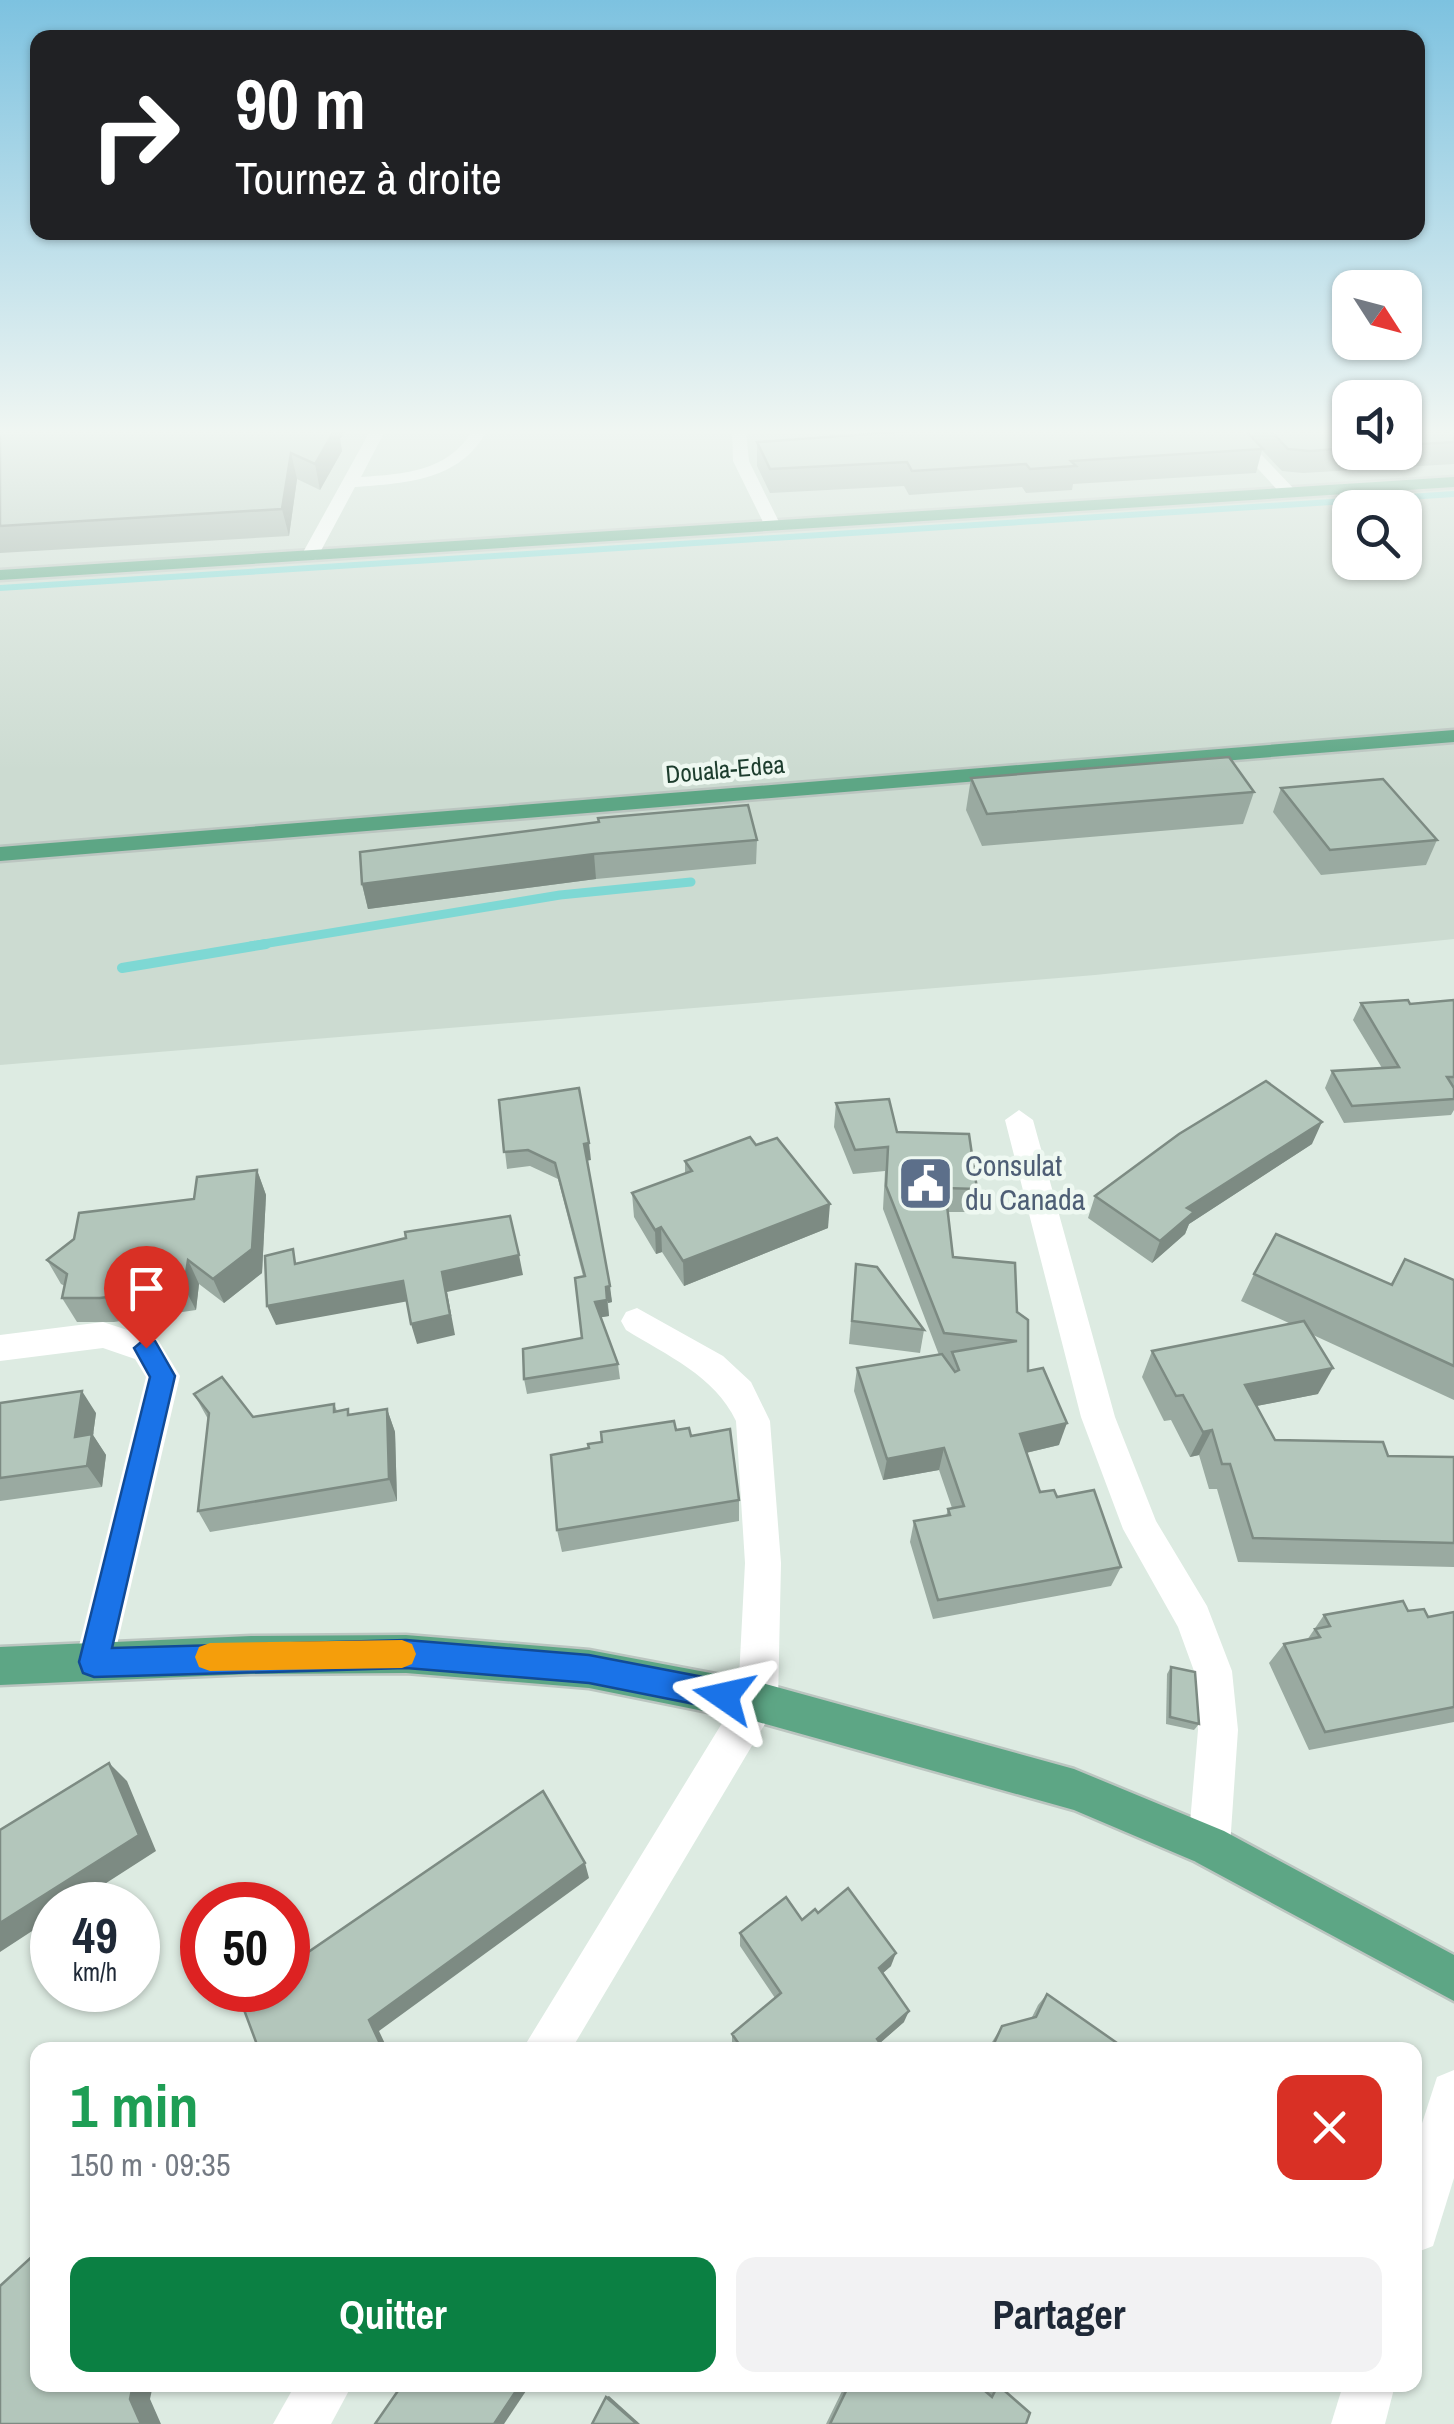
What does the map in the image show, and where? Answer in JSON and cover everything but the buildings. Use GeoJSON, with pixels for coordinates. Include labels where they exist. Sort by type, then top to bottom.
{"type":"FeatureCollection","features":[{"type":"Feature","properties":{"kind":"main road"},"geometry":{"type":"LineString","coordinates":[[0,575],[493,544]]}},
{"type":"Feature","properties":{"kind":"main road","name":"Douala-Edea"},"geometry":{"type":"LineString","coordinates":[[0,854],[1454,736]]}},
{"type":"Feature","properties":{"kind":"main road"},"geometry":{"type":"LineString","coordinates":[[0,1666],[406,1654],[589,1669],[758,1702],[1074,1790],[1208,1846],[1454,1979]]}},
{"type":"Feature","properties":{"kind":"street"},"geometry":{"type":"LineString","coordinates":[[310,556],[317,544]]}},
{"type":"Feature","properties":{"kind":"street"},"geometry":{"type":"LineString","coordinates":[[1019,1120],[1098,1417],[1141,1529],[1194,1619],[1213,1671],[1218,1730],[1208,1846]]}},
{"type":"Feature","properties":{"kind":"street"},"geometry":{"type":"LineString","coordinates":[[550,2042],[758,1702],[763,1563],[754,1421],[739,1392],[711,1366],[637,1321]]}},
{"type":"Feature","properties":{"kind":"street"},"geometry":{"type":"LineString","coordinates":[[0,1348],[103,1335],[146,1348],[162,1376],[94,1662]]}},
{"type":"Feature","properties":{"kind":"street"},"geometry":{"type":"LineString","coordinates":[[1422,2204],[1454,2094]]}},
{"type":"Feature","properties":{"kind":"street"},"geometry":{"type":"LineString","coordinates":[[300,2424],[321,2392]]}},
{"type":"Feature","properties":{"kind":"street"},"geometry":{"type":"LineString","coordinates":[[1358,2424],[1368,2392]]}},
{"type":"Feature","properties":{"kind":"shaded area"},"geometry":{"type":"Polygon","coordinates":[[[0,544],[1332,544],[1332,580],[1422,580],[1422,544],[1454,544],[1454,939],[1095,975],[0,1065],[0,544]]]}},
{"type":"Feature","properties":{"kind":"waterway"},"geometry":{"type":"LineString","coordinates":[[0,588],[679,544]]}},
{"type":"Feature","properties":{"kind":"waterway"},"geometry":{"type":"LineString","coordinates":[[251,946],[560,895],[691,882]]}},
{"type":"Feature","properties":{"kind":"waterway"},"geometry":{"type":"LineString","coordinates":[[122,968],[266,944]]}},
{"type":"Feature","properties":{"kind":"slow traffic"},"geometry":{"type":"LineString","coordinates":[[210,1657],[402,1654]]}},
{"type":"Feature","properties":{"kind":"place","name":"Consulat du Canada"},"geometry":{"type":"Point","coordinates":[926,1183]}},
{"type":"Feature","properties":{"kind":"route"},"geometry":{"type":"LineString","coordinates":[[146,1348],[162,1376],[94,1662],[406,1654],[589,1669],[724,1696]]}}]}
